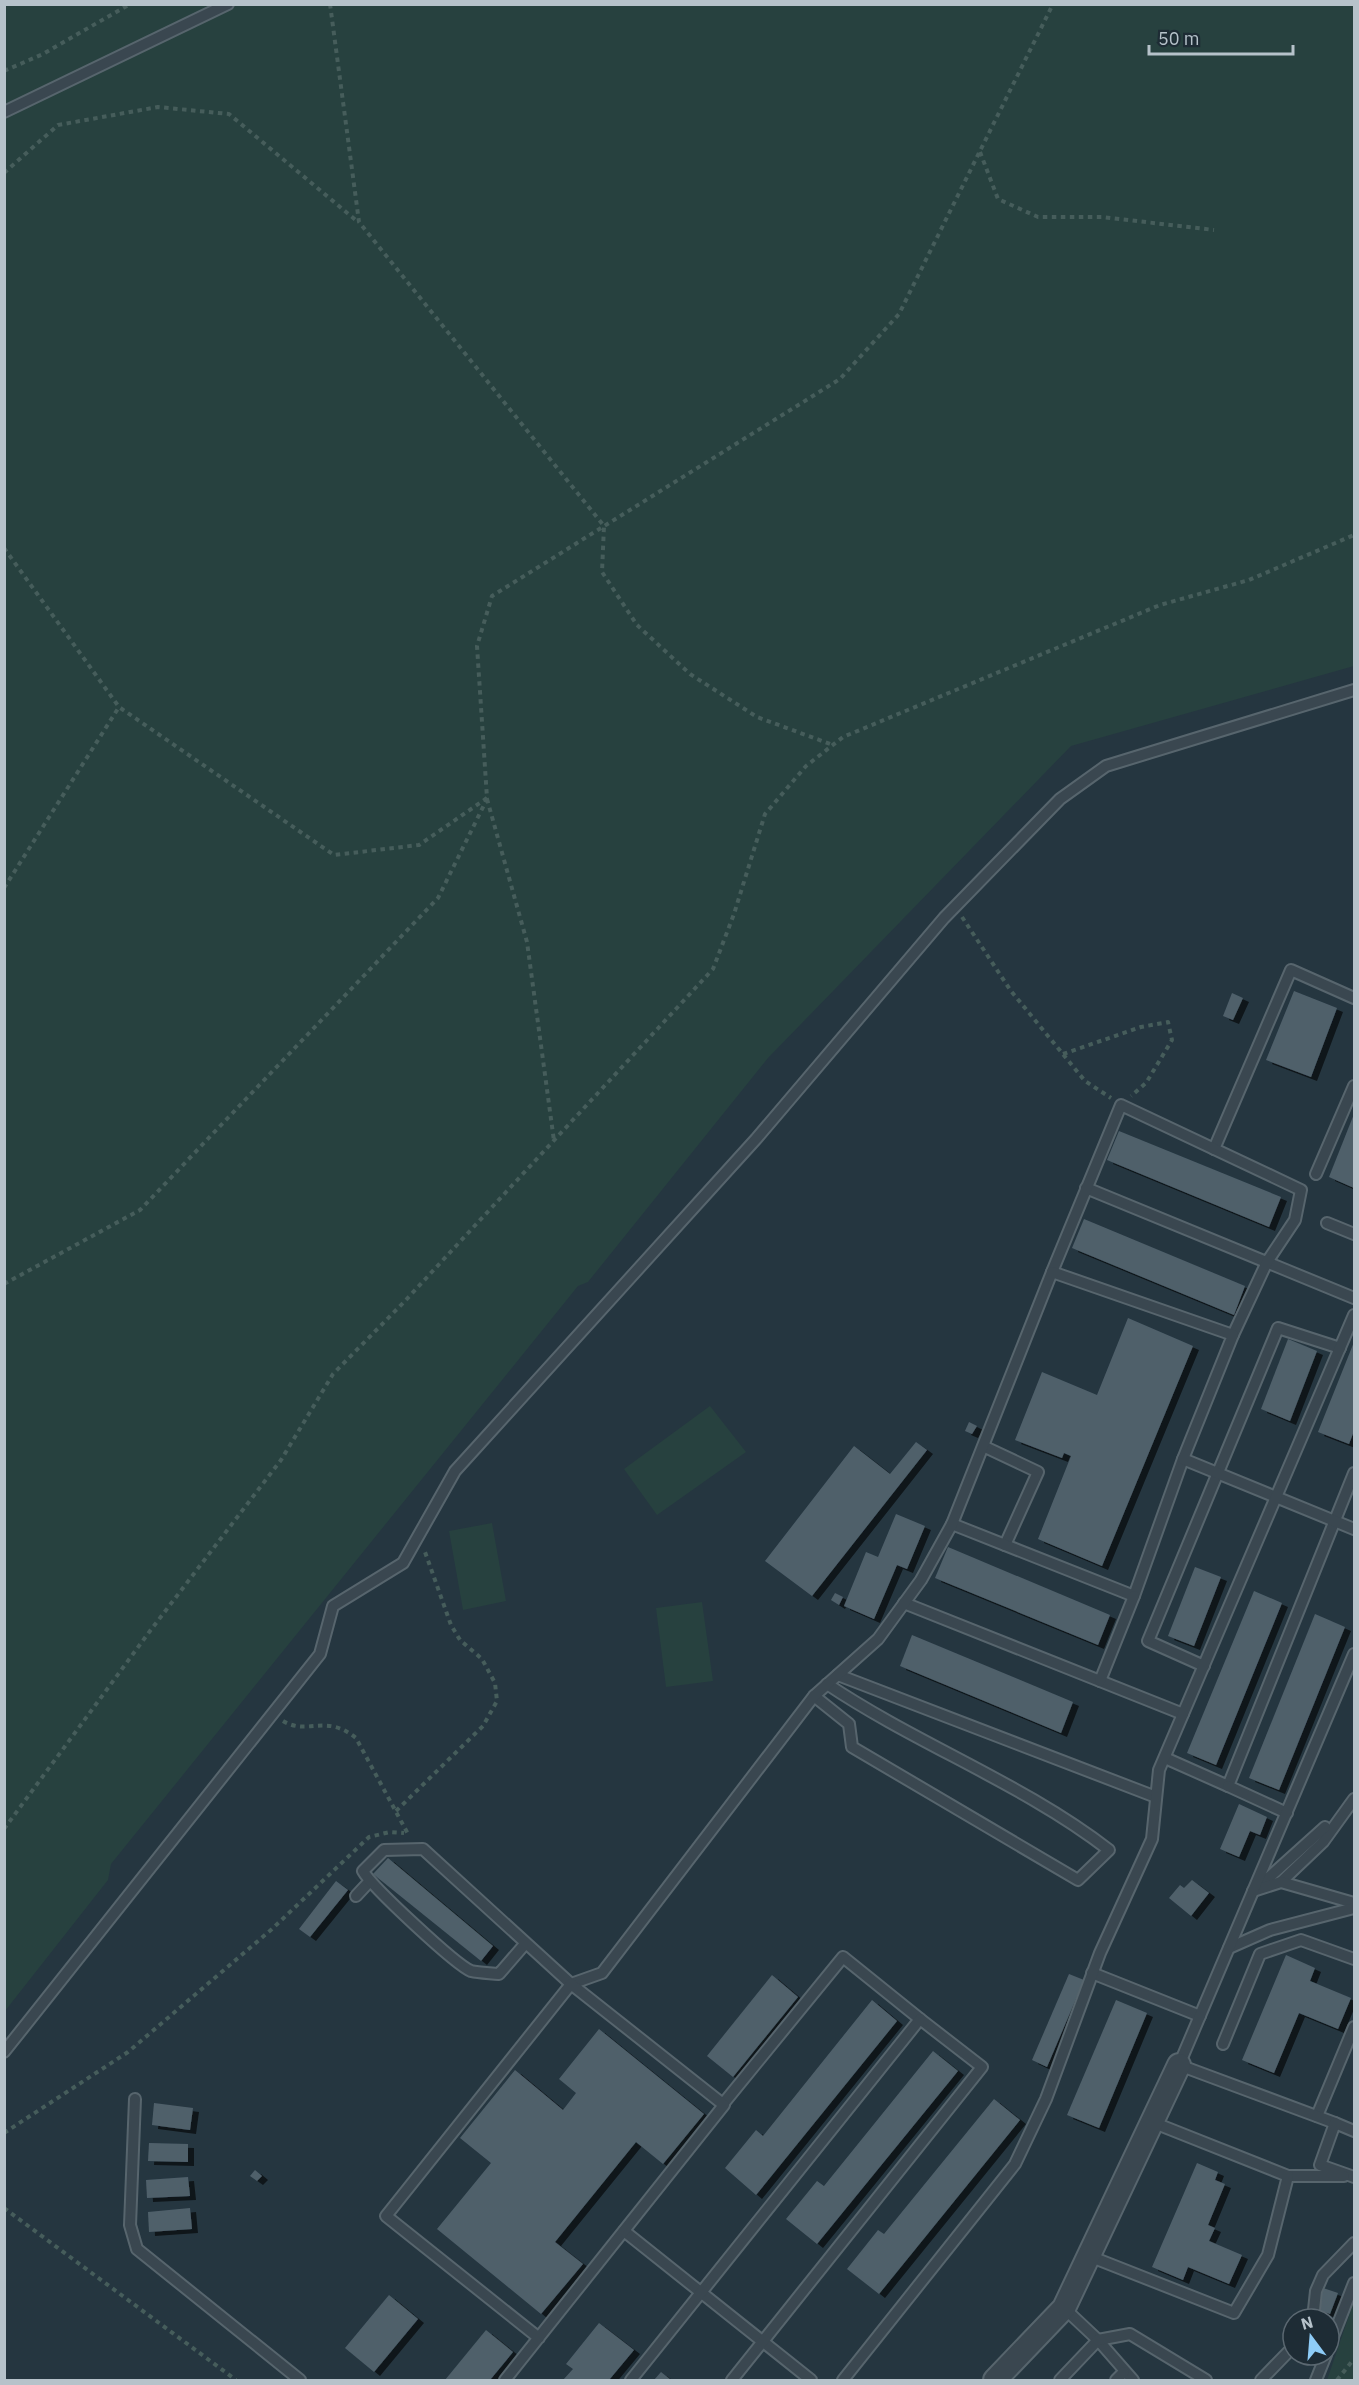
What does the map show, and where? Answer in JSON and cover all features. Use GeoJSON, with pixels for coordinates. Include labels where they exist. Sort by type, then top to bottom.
{"type":"FeatureCollection","features":[{"type":"Feature","properties":{"kind":"street"},"geometry":{"type":"LineString","coordinates":[[995,2380],[1064,2308],[1179,2065]]}},
{"type":"Feature","properties":{"kind":"lane"},"geometry":{"type":"LineString","coordinates":[[4,112],[228,4]]}},
{"type":"Feature","properties":{"kind":"lane"},"geometry":{"type":"LineString","coordinates":[[4,2052],[320,1654],[333,1606],[403,1563],[455,1471],[756,1139],[955,907],[1060,799],[1106,766],[1354,690]]}},
{"type":"Feature","properties":{"kind":"lane"},"geometry":{"type":"LineString","coordinates":[[1214,1149],[1291,970],[1354,998]]}},
{"type":"Feature","properties":{"kind":"lane"},"geometry":{"type":"LineString","coordinates":[[1316,1174],[1354,1086]]}},
{"type":"Feature","properties":{"kind":"lane"},"geometry":{"type":"LineString","coordinates":[[539,2338],[386,2216],[571,1984],[602,1973],[814,1696],[878,1640],[904,1603],[952,1524],[985,1447],[1052,1272],[1121,1105],[1301,1190],[1295,1220],[1267,1262],[1233,1335],[1183,1459],[1134,1596],[1100,1681]]}},
{"type":"Feature","properties":{"kind":"lane"},"geometry":{"type":"LineString","coordinates":[[1086,1188],[1354,1298]]}},
{"type":"Feature","properties":{"kind":"lane"},"geometry":{"type":"LineString","coordinates":[[1327,1223],[1354,1234]]}},
{"type":"Feature","properties":{"kind":"lane"},"geometry":{"type":"LineString","coordinates":[[1052,1272],[1233,1335]]}},
{"type":"Feature","properties":{"kind":"lane"},"geometry":{"type":"LineString","coordinates":[[843,2380],[1015,2164],[1046,2099],[1092,1973],[1152,1839],[1159,1770],[1354,1315]]}},
{"type":"Feature","properties":{"kind":"lane"},"geometry":{"type":"LineString","coordinates":[[1204,1666],[1148,1641],[1278,1328],[1340,1348]]}},
{"type":"Feature","properties":{"kind":"lane"},"geometry":{"type":"LineString","coordinates":[[985,1447],[1038,1472],[1005,1545]]}},
{"type":"Feature","properties":{"kind":"lane"},"geometry":{"type":"LineString","coordinates":[[1183,1459],[1354,1529]]}},
{"type":"Feature","properties":{"kind":"lane"},"geometry":{"type":"LineString","coordinates":[[1228,1786],[1354,1473]]}},
{"type":"Feature","properties":{"kind":"lane"},"geometry":{"type":"LineString","coordinates":[[952,1524],[1134,1596]]}},
{"type":"Feature","properties":{"kind":"lane"},"geometry":{"type":"LineString","coordinates":[[904,1603],[1184,1714]]}},
{"type":"Feature","properties":{"kind":"lane"},"geometry":{"type":"LineString","coordinates":[[1354,1654],[1179,2065],[1354,2131]]}},
{"type":"Feature","properties":{"kind":"lane"},"geometry":{"type":"LineString","coordinates":[[838,1675],[1156,1797]]}},
{"type":"Feature","properties":{"kind":"lane"},"geometry":{"type":"LineString","coordinates":[[814,1696],[849,1725],[852,1747],[1078,1880],[1109,1850],[1077,1826],[871,1714],[827,1684]]}},
{"type":"Feature","properties":{"kind":"lane"},"geometry":{"type":"LineString","coordinates":[[1165,1758],[1287,1813]]}},
{"type":"Feature","properties":{"kind":"lane"},"geometry":{"type":"LineString","coordinates":[[1253,1891],[1281,1882],[1323,1842],[1354,1799]]}},
{"type":"Feature","properties":{"kind":"lane"},"geometry":{"type":"LineString","coordinates":[[1253,1891],[1325,1827]]}},
{"type":"Feature","properties":{"kind":"lane"},"geometry":{"type":"LineString","coordinates":[[525,1944],[499,1974],[470,1970],[369,1882],[363,1871],[384,1850],[423,1849],[571,1984],[723,2104]]}},
{"type":"Feature","properties":{"kind":"lane"},"geometry":{"type":"LineString","coordinates":[[356,1896],[369,1882]]}},
{"type":"Feature","properties":{"kind":"lane"},"geometry":{"type":"LineString","coordinates":[[1281,1882],[1354,1903]]}},
{"type":"Feature","properties":{"kind":"lane"},"geometry":{"type":"LineString","coordinates":[[1229,1948],[1270,1930],[1354,1908]]}},
{"type":"Feature","properties":{"kind":"lane"},"geometry":{"type":"LineString","coordinates":[[1223,2044],[1260,1954],[1301,1940],[1354,1959]]}},
{"type":"Feature","properties":{"kind":"lane"},"geometry":{"type":"LineString","coordinates":[[504,2380],[843,1957],[982,2067],[732,2380]]}},
{"type":"Feature","properties":{"kind":"lane"},"geometry":{"type":"LineString","coordinates":[[1092,1973],[1200,2016]]}},
{"type":"Feature","properties":{"kind":"lane"},"geometry":{"type":"LineString","coordinates":[[631,2380],[920,2019]]}},
{"type":"Feature","properties":{"kind":"lane"},"geometry":{"type":"LineString","coordinates":[[1317,2116],[1354,2027]]}},
{"type":"Feature","properties":{"kind":"lane"},"geometry":{"type":"LineString","coordinates":[[135,2099],[130,2225],[137,2249],[300,2380]]}},
{"type":"Feature","properties":{"kind":"lane"},"geometry":{"type":"LineString","coordinates":[[1152,2122],[1288,2176],[1354,2176]]}},
{"type":"Feature","properties":{"kind":"lane"},"geometry":{"type":"LineString","coordinates":[[1335,2123],[1320,2165],[1354,2176]]}},
{"type":"Feature","properties":{"kind":"lane"},"geometry":{"type":"LineString","coordinates":[[1089,2256],[1234,2313],[1268,2255],[1288,2176]]}},
{"type":"Feature","properties":{"kind":"lane"},"geometry":{"type":"LineString","coordinates":[[624,2231],[811,2380]]}},
{"type":"Feature","properties":{"kind":"lane"},"geometry":{"type":"LineString","coordinates":[[1314,2307],[1316,2291],[1323,2275],[1354,2242]]}},
{"type":"Feature","properties":{"kind":"lane"},"geometry":{"type":"LineString","coordinates":[[1341,2316],[1354,2283]]}},
{"type":"Feature","properties":{"kind":"lane"},"geometry":{"type":"LineString","coordinates":[[1064,2308],[1098,2340],[1133,2380]]}},
{"type":"Feature","properties":{"kind":"lane"},"geometry":{"type":"LineString","coordinates":[[1060,2380],[1098,2340],[1130,2334],[1206,2380]]}},
{"type":"Feature","properties":{"kind":"lane"},"geometry":{"type":"LineString","coordinates":[[1260,2380],[1281,2359]]}},
{"type":"Feature","properties":{"kind":"lane"},"geometry":{"type":"LineString","coordinates":[[1116,2380],[1124,2372]]}},
{"type":"Feature","properties":{"kind":"path"},"geometry":{"type":"LineString","coordinates":[[4,71],[43,54],[130,4]]}},
{"type":"Feature","properties":{"kind":"path"},"geometry":{"type":"LineString","coordinates":[[330,4],[359,222]]}},
{"type":"Feature","properties":{"kind":"path"},"geometry":{"type":"LineString","coordinates":[[554,1141],[527,942],[487,798],[477,646],[492,596],[840,379],[899,314],[1053,4]]}},
{"type":"Feature","properties":{"kind":"path"},"geometry":{"type":"LineString","coordinates":[[4,173],[58,125],[158,107],[229,114],[359,222],[604,526],[602,572],[637,625],[690,674],[757,717],[833,745]]}},
{"type":"Feature","properties":{"kind":"path"},"geometry":{"type":"LineString","coordinates":[[980,151],[998,199],[1038,216],[1102,217],[1214,230]]}},
{"type":"Feature","properties":{"kind":"path"},"geometry":{"type":"LineString","coordinates":[[4,1829],[150,1630],[281,1460],[333,1374],[404,1302],[713,969],[734,914],[765,814],[806,766],[843,737],[1160,605],[1249,580],[1354,535]]}},
{"type":"Feature","properties":{"kind":"path"},"geometry":{"type":"LineString","coordinates":[[4,548],[119,707],[334,855],[419,845],[487,798]]}},
{"type":"Feature","properties":{"kind":"path"},"geometry":{"type":"LineString","coordinates":[[4,888],[119,707]]}},
{"type":"Feature","properties":{"kind":"path"},"geometry":{"type":"LineString","coordinates":[[4,1284],[140,1210],[438,898],[487,798]]}},
{"type":"Feature","properties":{"kind":"path"},"geometry":{"type":"LineString","coordinates":[[955,907],[1011,991],[1085,1081],[1121,1105],[1146,1083],[1172,1040],[1168,1022],[1141,1027],[1063,1054]]}},
{"type":"Feature","properties":{"kind":"path"},"geometry":{"type":"LineString","coordinates":[[396,1811],[477,1732],[497,1701],[495,1683],[482,1659],[460,1640],[451,1625],[419,1536]]}},
{"type":"Feature","properties":{"kind":"path"},"geometry":{"type":"LineString","coordinates":[[273,1714],[293,1727],[323,1725],[342,1727],[356,1738],[408,1834],[423,1849]]}},
{"type":"Feature","properties":{"kind":"path"},"geometry":{"type":"LineString","coordinates":[[4,2133],[128,2052],[272,1929],[369,1837],[390,1832],[408,1834]]}},
{"type":"Feature","properties":{"kind":"path"},"geometry":{"type":"LineString","coordinates":[[4,2208],[236,2380]]}},
{"type":"Feature","properties":{"kind":"path"},"geometry":{"type":"LineString","coordinates":[[1337,2380],[1354,2359]]}},
{"type":"Feature","properties":{"kind":"green space"},"geometry":{"type":"Polygon","coordinates":[[[4,5],[1354,5],[1354,666],[1071,746],[768,1058],[588,1282],[578,1286],[111,1864],[108,1880],[5,2011],[4,5]]]}},
{"type":"Feature","properties":{"kind":"green space"},"geometry":{"type":"Polygon","coordinates":[[[710,1406],[746,1452],[657,1515],[624,1469],[710,1406]]]}},
{"type":"Feature","properties":{"kind":"green space"},"geometry":{"type":"Polygon","coordinates":[[[492,1523],[506,1601],[463,1610],[449,1531],[492,1523]]]}},
{"type":"Feature","properties":{"kind":"green space"},"geometry":{"type":"Polygon","coordinates":[[[702,1602],[713,1681],[666,1687],[656,1608],[702,1602]]]}},
{"type":"Feature","properties":{"kind":"green space"},"geometry":{"type":"Polygon","coordinates":[[[1354,2301],[1354,2380],[1327,2380],[1331,2367],[1341,2367],[1341,2339],[1354,2301]]]}},
{"type":"Feature","properties":{"kind":"building"},"geometry":{"type":"Polygon","coordinates":[[[1294,991],[1337,1008],[1311,1077],[1266,1060],[1294,991]]]}},
{"type":"Feature","properties":{"kind":"building"},"geometry":{"type":"Polygon","coordinates":[[[1232,993],[1243,998],[1233,1020],[1223,1016],[1232,993]]]}},
{"type":"Feature","properties":{"kind":"building"},"geometry":{"type":"Polygon","coordinates":[[[1354,1114],[1354,1188],[1329,1177],[1354,1114]]]}},
{"type":"Feature","properties":{"kind":"building"},"geometry":{"type":"Polygon","coordinates":[[[1119,1131],[1281,1197],[1269,1227],[1107,1160],[1119,1131]]]}},
{"type":"Feature","properties":{"kind":"building"},"geometry":{"type":"Polygon","coordinates":[[[1084,1219],[1245,1286],[1234,1315],[1072,1248],[1084,1219]]]}},
{"type":"Feature","properties":{"kind":"building"},"geometry":{"type":"Polygon","coordinates":[[[1128,1318],[1193,1346],[1102,1566],[1038,1539],[1071,1456],[1064,1453],[1062,1458],[1015,1440],[1042,1372],[1097,1395],[1128,1318]]]}},
{"type":"Feature","properties":{"kind":"building"},"geometry":{"type":"Polygon","coordinates":[[[1288,1339],[1317,1351],[1290,1421],[1261,1409],[1288,1339]]]}},
{"type":"Feature","properties":{"kind":"building"},"geometry":{"type":"Polygon","coordinates":[[[1354,1342],[1354,1431],[1349,1444],[1318,1432],[1354,1342]]]}},
{"type":"Feature","properties":{"kind":"building"},"geometry":{"type":"Polygon","coordinates":[[[969,1422],[977,1426],[972,1434],[965,1431],[969,1422]]]}},
{"type":"Feature","properties":{"kind":"building"},"geometry":{"type":"Polygon","coordinates":[[[916,1442],[927,1450],[812,1596],[765,1561],[854,1446],[890,1474],[916,1442]]]}},
{"type":"Feature","properties":{"kind":"building"},"geometry":{"type":"Polygon","coordinates":[[[896,1514],[925,1526],[907,1569],[897,1565],[874,1619],[844,1606],[866,1552],[878,1557],[896,1514]]]}},
{"type":"Feature","properties":{"kind":"building"},"geometry":{"type":"Polygon","coordinates":[[[948,1547],[1110,1615],[1098,1645],[935,1578],[948,1547]]]}},
{"type":"Feature","properties":{"kind":"building"},"geometry":{"type":"Polygon","coordinates":[[[1195,1567],[1221,1577],[1194,1646],[1168,1636],[1195,1567]]]}},
{"type":"Feature","properties":{"kind":"building"},"geometry":{"type":"Polygon","coordinates":[[[1254,1591],[1282,1603],[1216,1765],[1187,1753],[1254,1591]]]}},
{"type":"Feature","properties":{"kind":"building"},"geometry":{"type":"Polygon","coordinates":[[[835,1593],[843,1597],[839,1605],[831,1600],[835,1593]]]}},
{"type":"Feature","properties":{"kind":"building"},"geometry":{"type":"Polygon","coordinates":[[[1315,1614],[1345,1627],[1279,1790],[1249,1778],[1315,1614]]]}},
{"type":"Feature","properties":{"kind":"building"},"geometry":{"type":"Polygon","coordinates":[[[912,1635],[1073,1702],[1061,1733],[900,1666],[912,1635]]]}},
{"type":"Feature","properties":{"kind":"building"},"geometry":{"type":"Polygon","coordinates":[[[1239,1804],[1267,1817],[1260,1835],[1250,1831],[1239,1857],[1220,1849],[1239,1804]]]}},
{"type":"Feature","properties":{"kind":"building"},"geometry":{"type":"Polygon","coordinates":[[[388,1858],[493,1946],[481,1961],[373,1874],[388,1858]]]}},
{"type":"Feature","properties":{"kind":"building"},"geometry":{"type":"Polygon","coordinates":[[[1192,1880],[1209,1893],[1191,1916],[1169,1898],[1180,1885],[1184,1888],[1192,1880]]]}},
{"type":"Feature","properties":{"kind":"building"},"geometry":{"type":"Polygon","coordinates":[[[336,1881],[348,1890],[310,1937],[299,1929],[336,1881]]]}},
{"type":"Feature","properties":{"kind":"building"},"geometry":{"type":"Polygon","coordinates":[[[1286,1955],[1315,1968],[1310,1981],[1351,1998],[1338,2029],[1299,2013],[1274,2073],[1242,2060],[1286,1955]]]}},
{"type":"Feature","properties":{"kind":"building"},"geometry":{"type":"Polygon","coordinates":[[[1069,1974],[1084,1980],[1047,2067],[1032,2060],[1069,1974]]]}},
{"type":"Feature","properties":{"kind":"building"},"geometry":{"type":"Polygon","coordinates":[[[772,1975],[798,1997],[733,2077],[707,2056],[772,1975]]]}},
{"type":"Feature","properties":{"kind":"building"},"geometry":{"type":"Polygon","coordinates":[[[872,2000],[897,2021],[756,2195],[725,2168],[756,2130],[763,2136],[872,2000]]]}},
{"type":"Feature","properties":{"kind":"building"},"geometry":{"type":"Polygon","coordinates":[[[1116,2000],[1147,2013],[1099,2128],[1067,2115],[1116,2000]]]}},
{"type":"Feature","properties":{"kind":"building"},"geometry":{"type":"Polygon","coordinates":[[[599,2029],[704,2114],[663,2164],[636,2142],[555,2242],[583,2264],[541,2314],[437,2229],[491,2163],[460,2138],[515,2070],[563,2110],[576,2093],[559,2079],[599,2029]]]}},
{"type":"Feature","properties":{"kind":"building"},"geometry":{"type":"Polygon","coordinates":[[[933,2051],[958,2071],[817,2244],[786,2219],[817,2181],[824,2186],[933,2051]]]}},
{"type":"Feature","properties":{"kind":"building"},"geometry":{"type":"Polygon","coordinates":[[[994,2099],[1020,2120],[879,2294],[847,2269],[878,2230],[884,2234],[994,2099]]]}},
{"type":"Feature","properties":{"kind":"building"},"geometry":{"type":"Polygon","coordinates":[[[154,2103],[193,2108],[190,2130],[152,2125],[154,2103]]]}},
{"type":"Feature","properties":{"kind":"building"},"geometry":{"type":"Polygon","coordinates":[[[149,2143],[188,2144],[188,2162],[148,2161],[149,2143]]]}},
{"type":"Feature","properties":{"kind":"building"},"geometry":{"type":"Polygon","coordinates":[[[1197,2163],[1218,2172],[1215,2180],[1225,2184],[1208,2225],[1215,2228],[1209,2241],[1242,2255],[1229,2284],[1188,2267],[1183,2280],[1152,2267],[1197,2163]]]}},
{"type":"Feature","properties":{"kind":"building"},"geometry":{"type":"Polygon","coordinates":[[[255,2170],[262,2176],[257,2181],[250,2176],[255,2170]]]}},
{"type":"Feature","properties":{"kind":"building"},"geometry":{"type":"Polygon","coordinates":[[[188,2177],[190,2196],[147,2198],[146,2180],[188,2177]]]}},
{"type":"Feature","properties":{"kind":"building"},"geometry":{"type":"Polygon","coordinates":[[[190,2208],[192,2229],[149,2232],[148,2212],[190,2208]]]}},
{"type":"Feature","properties":{"kind":"building"},"geometry":{"type":"Polygon","coordinates":[[[1323,2288],[1338,2293],[1333,2307],[1316,2307],[1323,2288]]]}},
{"type":"Feature","properties":{"kind":"building"},"geometry":{"type":"Polygon","coordinates":[[[389,2295],[418,2319],[374,2372],[345,2348],[389,2295]]]}},
{"type":"Feature","properties":{"kind":"building"},"geometry":{"type":"Polygon","coordinates":[[[599,2323],[634,2350],[609,2380],[563,2380],[573,2369],[566,2364],[599,2323]]]}},
{"type":"Feature","properties":{"kind":"building"},"geometry":{"type":"Polygon","coordinates":[[[486,2330],[513,2352],[490,2380],[445,2380],[486,2330]]]}},
{"type":"Feature","properties":{"kind":"building"},"geometry":{"type":"Polygon","coordinates":[[[661,2372],[671,2380],[654,2380],[661,2372]]]}}]}
